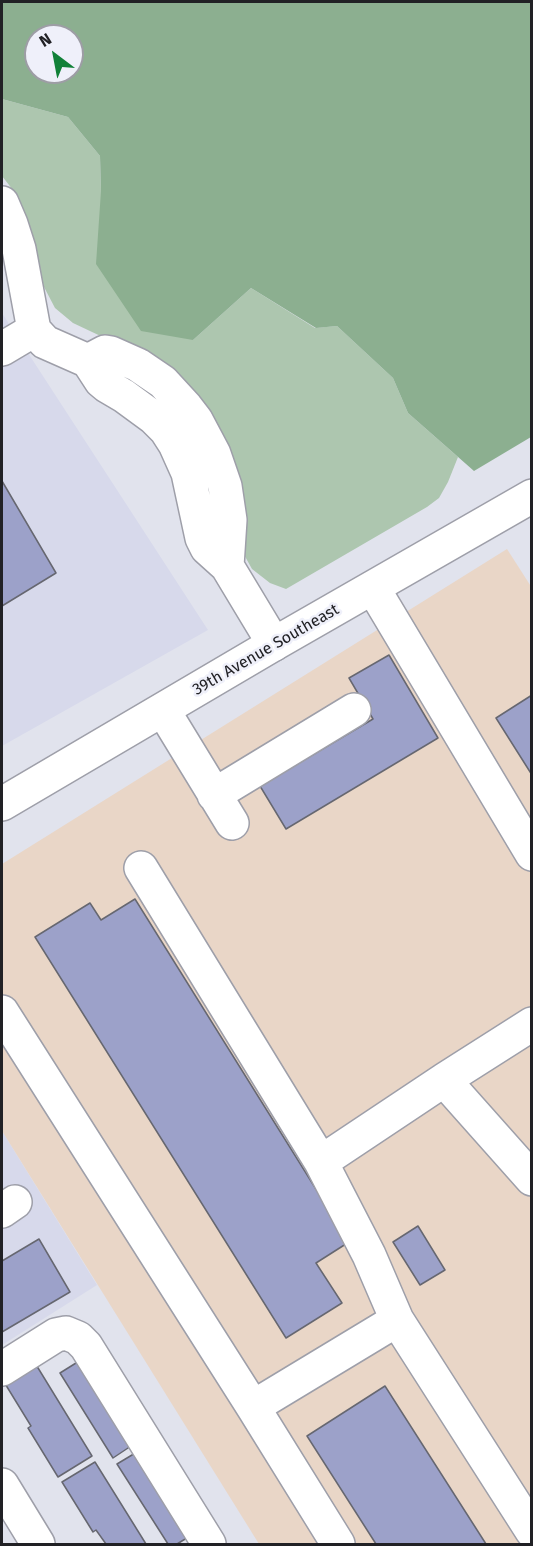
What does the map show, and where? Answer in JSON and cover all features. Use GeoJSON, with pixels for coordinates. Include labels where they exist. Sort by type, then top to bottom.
{"type":"FeatureCollection","features":[{"type":"Feature","properties":{"kind":"main road"},"geometry":{"type":"LineString","coordinates":[[2,203],[20,249],[34,330],[45,342],[88,361],[105,352],[111,352],[138,365],[169,388],[196,420],[214,454],[225,486],[230,520],[226,566],[274,644]]}},
{"type":"Feature","properties":{"kind":"main road"},"geometry":{"type":"LineString","coordinates":[[2,349],[34,330]]}},
{"type":"Feature","properties":{"kind":"main road","name":"39th Avenue Southeast"},"geometry":{"type":"LineString","coordinates":[[2,804],[531,496]]}},
{"type":"Feature","properties":{"kind":"main road"},"geometry":{"type":"LineString","coordinates":[[373,588],[531,854]]}},
{"type":"Feature","properties":{"kind":"main road"},"geometry":{"type":"LineString","coordinates":[[163,710],[232,823]]}},
{"type":"Feature","properties":{"kind":"main road"},"geometry":{"type":"LineString","coordinates":[[214,795],[354,710]]}},
{"type":"Feature","properties":{"kind":"main road"},"geometry":{"type":"LineString","coordinates":[[141,868],[321,1162],[369,1255],[397,1320],[531,1531]]}},
{"type":"Feature","properties":{"kind":"main road"},"geometry":{"type":"LineString","coordinates":[[2,1011],[338,1545]]}},
{"type":"Feature","properties":{"kind":"main road"},"geometry":{"type":"LineString","coordinates":[[321,1162],[531,1024]]}},
{"type":"Feature","properties":{"kind":"main road"},"geometry":{"type":"LineString","coordinates":[[444,1080],[531,1179]]}},
{"type":"Feature","properties":{"kind":"main road"},"geometry":{"type":"LineString","coordinates":[[253,1407],[397,1320]]}},
{"type":"Feature","properties":{"kind":"main road"},"geometry":{"type":"LineString","coordinates":[[2,1369],[56,1335],[66,1333],[78,1338],[86,1346],[208,1545]]}},
{"type":"Feature","properties":{"kind":"main road"},"geometry":{"type":"LineString","coordinates":[[2,1485],[10,1518],[38,1545]]}},
{"type":"Feature","properties":{"kind":"shaded area"},"geometry":{"type":"Polygon","coordinates":[[[2,313],[208,630],[2,746],[2,313]]]}},
{"type":"Feature","properties":{"kind":"shaded area"},"geometry":{"type":"Polygon","coordinates":[[[507,549],[532,588],[531,1544],[259,1544],[2,1131],[2,864],[507,549]]]}},
{"type":"Feature","properties":{"kind":"shaded area"},"geometry":{"type":"Polygon","coordinates":[[[2,1131],[97,1285],[2,1345],[2,1131]]]}},
{"type":"Feature","properties":{"kind":"green space"},"geometry":{"type":"Polygon","coordinates":[[[2,2],[531,2],[531,437],[474,471],[408,413],[393,378],[337,326],[316,328],[251,288],[193,340],[141,331],[96,264],[101,191],[100,156],[68,117],[2,99],[2,2]]]}},
{"type":"Feature","properties":{"kind":"green space"},"geometry":{"type":"Polygon","coordinates":[[[2,99],[68,117],[100,156],[101,191],[193,340],[251,288],[315,328],[337,326],[393,378],[408,413],[458,457],[439,498],[286,589],[270,583],[252,569],[242,551],[241,534],[126,348],[73,323],[55,308],[44,287],[31,233],[16,194],[2,176],[2,99]]]}},
{"type":"Feature","properties":{"kind":"building"},"geometry":{"type":"Polygon","coordinates":[[[2,481],[56,573],[2,606],[2,481]]]}},
{"type":"Feature","properties":{"kind":"building"},"geometry":{"type":"Polygon","coordinates":[[[389,655],[438,738],[286,829],[260,786],[373,719],[349,678],[389,655]]]}},
{"type":"Feature","properties":{"kind":"building"},"geometry":{"type":"Polygon","coordinates":[[[532,695],[532,775],[496,718],[532,695]]]}},
{"type":"Feature","properties":{"kind":"building"},"geometry":{"type":"Polygon","coordinates":[[[135,899],[349,1242],[316,1263],[342,1303],[286,1338],[35,937],[90,903],[101,920],[135,899]]]}},
{"type":"Feature","properties":{"kind":"building"},"geometry":{"type":"Polygon","coordinates":[[[418,1226],[445,1270],[420,1285],[393,1242],[418,1226]]]}},
{"type":"Feature","properties":{"kind":"building"},"geometry":{"type":"Polygon","coordinates":[[[39,1239],[70,1292],[2,1332],[2,1261],[39,1239]]]}},
{"type":"Feature","properties":{"kind":"building"},"geometry":{"type":"Polygon","coordinates":[[[84,1358],[137,1442],[113,1458],[60,1373],[84,1358]]]}},
{"type":"Feature","properties":{"kind":"building"},"geometry":{"type":"Polygon","coordinates":[[[35,1363],[92,1456],[58,1477],[28,1428],[31,1426],[4,1382],[35,1363]]]}},
{"type":"Feature","properties":{"kind":"building"},"geometry":{"type":"Polygon","coordinates":[[[385,1386],[486,1544],[376,1544],[307,1436],[385,1386]]]}},
{"type":"Feature","properties":{"kind":"building"},"geometry":{"type":"Polygon","coordinates":[[[142,1449],[195,1533],[177,1544],[168,1544],[117,1464],[142,1449]]]}},
{"type":"Feature","properties":{"kind":"building"},"geometry":{"type":"Polygon","coordinates":[[[95,1462],[146,1544],[106,1544],[96,1530],[93,1532],[62,1482],[95,1462]]]}}]}
